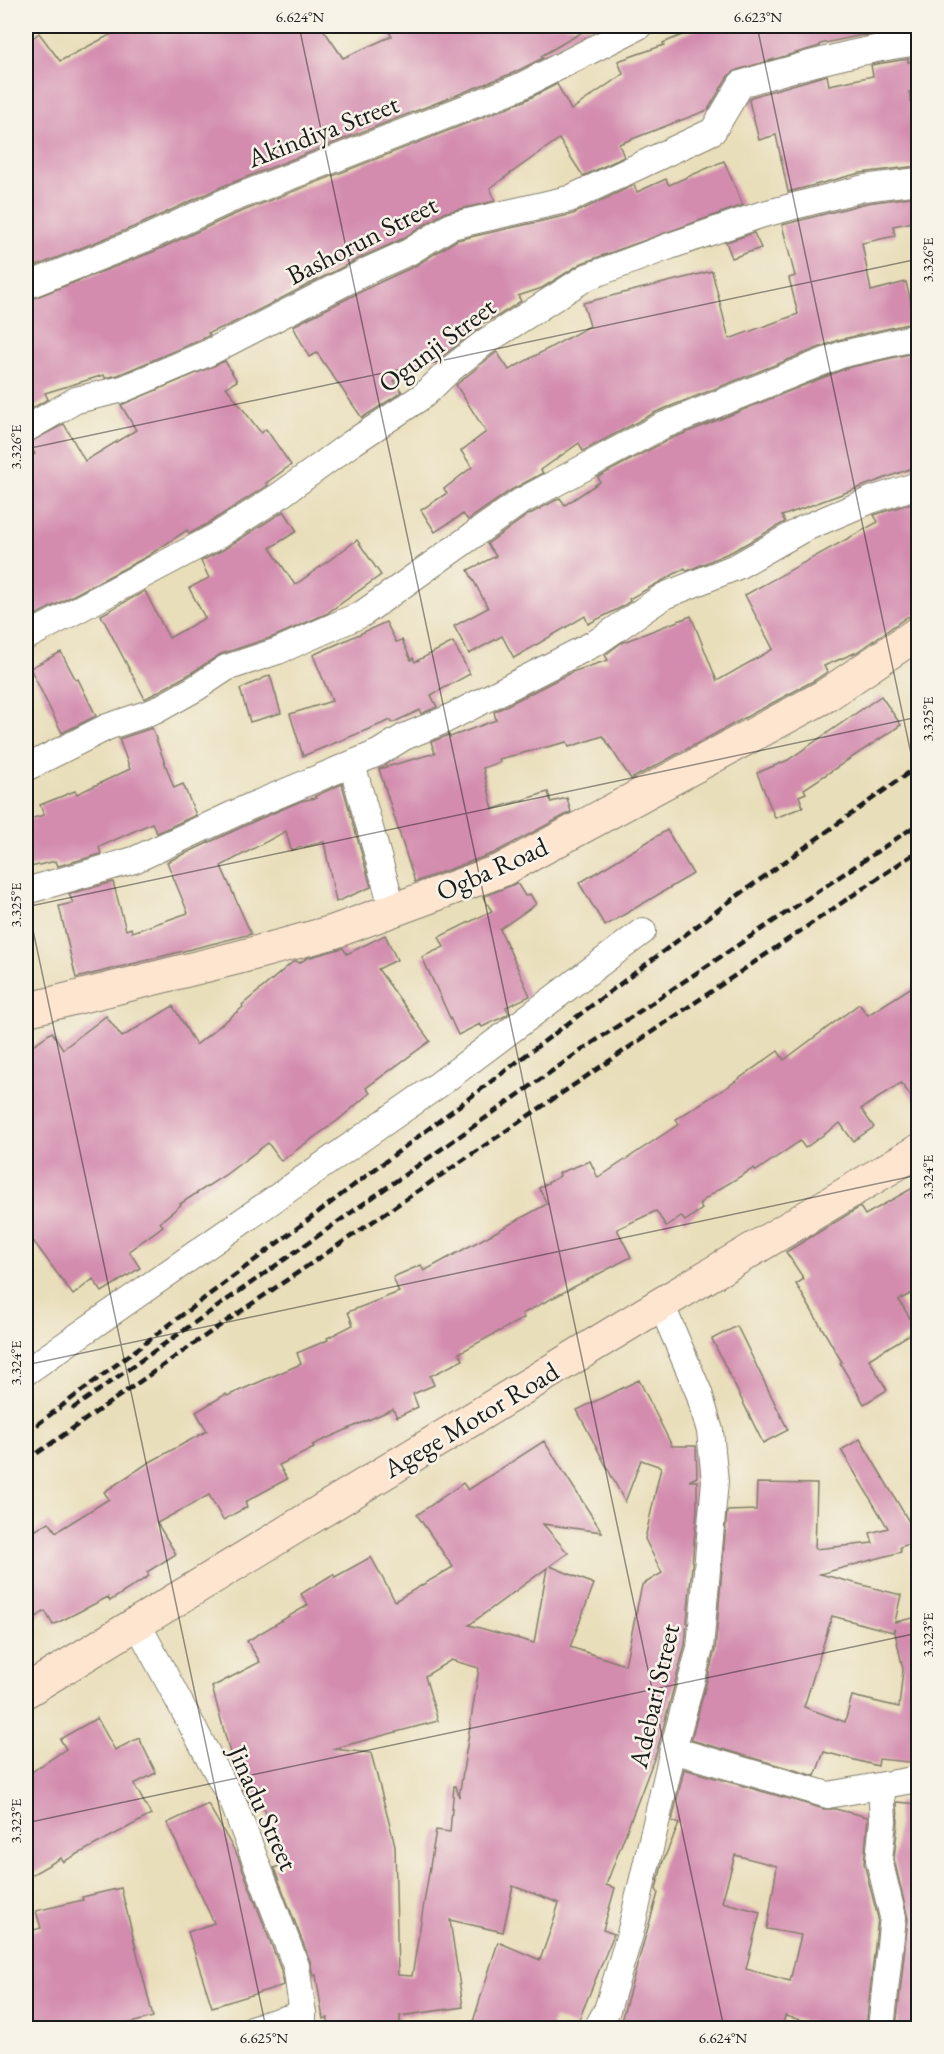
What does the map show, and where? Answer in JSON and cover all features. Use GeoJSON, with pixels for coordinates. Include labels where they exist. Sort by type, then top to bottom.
{"type":"FeatureCollection","features":[{"type":"Feature","properties":{"kind":"main road","name":"Ogba Road"},"geometry":{"type":"LineString","coordinates":[[26,1010],[333,932],[502,870],[825,696],[918,633]]}},
{"type":"Feature","properties":{"kind":"main road","name":"Agege Motor Road"},"geometry":{"type":"LineString","coordinates":[[26,1691],[918,1151]]}},
{"type":"Feature","properties":{"kind":"street","name":"Akindiya Street"},"geometry":{"type":"LineString","coordinates":[[26,286],[147,238],[227,201],[519,87],[639,26]]}},
{"type":"Feature","properties":{"kind":"street","name":"Bashorun Street"},"geometry":{"type":"LineString","coordinates":[[26,429],[76,400],[123,389],[208,353],[371,269],[409,252],[451,226],[569,199],[713,132],[741,84],[798,66],[918,42]]}},
{"type":"Feature","properties":{"kind":"street","name":"Ogunji Street"},"geometry":{"type":"LineString","coordinates":[[26,637],[215,537],[279,496],[349,445],[424,395],[485,342],[587,278],[760,215],[864,188],[918,181]]}},
{"type":"Feature","properties":{"kind":"street"},"geometry":{"type":"LineString","coordinates":[[26,768],[107,727],[155,711],[226,668],[278,651],[362,614],[520,502],[662,426],[843,354],[918,337]]}},
{"type":"Feature","properties":{"kind":"street"},"geometry":{"type":"LineString","coordinates":[[26,891],[134,860],[249,807],[378,753],[404,737],[445,720],[597,642],[664,596],[738,566],[803,529],[871,500],[918,485]]}},
{"type":"Feature","properties":{"kind":"street"},"geometry":{"type":"LineString","coordinates":[[352,764],[393,910]]}},
{"type":"Feature","properties":{"kind":"street"},"geometry":{"type":"LineString","coordinates":[[26,1372],[438,1085],[643,931]]}},
{"type":"Feature","properties":{"kind":"street","name":"Adebari Street"},"geometry":{"type":"LineString","coordinates":[[597,2028],[607,2010],[630,1934],[673,1750],[700,1648],[715,1480],[710,1431],[699,1393],[662,1304]]}},
{"type":"Feature","properties":{"kind":"street","name":"Jinadu Street"},"geometry":{"type":"LineString","coordinates":[[137,1623],[233,1802],[296,1966],[303,2021]]}},
{"type":"Feature","properties":{"kind":"street"},"geometry":{"type":"LineString","coordinates":[[673,1750],[828,1795],[918,1779]]}},
{"type":"Feature","properties":{"kind":"street"},"geometry":{"type":"LineString","coordinates":[[881,1786],[883,1821],[879,1860],[893,1917],[881,2028]]}},
{"type":"Feature","properties":{"kind":"street"},"geometry":{"type":"LineString","coordinates":[[254,2028],[303,2021]]}},
{"type":"Feature","properties":{"kind":"building"},"geometry":{"type":"Polygon","coordinates":[[[108,26],[321,26],[343,58],[392,36],[384,26],[593,26],[541,56],[543,58],[513,73],[221,187],[141,224],[26,270],[26,43],[39,33],[60,61],[112,34],[108,26]]]}},
{"type":"Feature","properties":{"kind":"building"},"geometry":{"type":"Polygon","coordinates":[[[704,26],[861,26],[863,35],[820,44],[820,46],[737,70],[728,76],[708,110],[619,144],[624,157],[583,176],[559,139],[490,188],[495,201],[443,213],[402,239],[229,325],[208,333],[210,335],[202,339],[118,375],[105,378],[104,375],[45,393],[48,399],[26,412],[26,301],[153,252],[233,215],[524,101],[557,84],[571,110],[623,74],[618,61],[664,45],[663,43],[704,26]]]}},
{"type":"Feature","properties":{"kind":"building"},"geometry":{"type":"Polygon","coordinates":[[[862,26],[901,26],[901,29],[864,36],[862,26]]]}},
{"type":"Feature","properties":{"kind":"building"},"geometry":{"type":"Polygon","coordinates":[[[908,59],[908,62],[918,60],[918,91],[909,92],[918,136],[918,166],[860,173],[788,192],[776,135],[759,140],[749,101],[751,97],[827,75],[829,85],[873,76],[871,65],[908,59]]]}},
{"type":"Feature","properties":{"kind":"building"},"geometry":{"type":"Polygon","coordinates":[[[724,161],[743,205],[582,263],[542,288],[518,296],[521,301],[479,325],[481,327],[440,358],[439,356],[394,381],[402,392],[362,418],[317,353],[309,357],[293,326],[415,266],[457,240],[573,214],[634,185],[637,192],[666,179],[669,185],[724,161]]]}},
{"type":"Feature","properties":{"kind":"building"},"geometry":{"type":"Polygon","coordinates":[[[918,196],[918,221],[893,226],[895,236],[862,243],[871,291],[906,282],[916,322],[838,340],[656,412],[583,451],[579,443],[541,470],[543,473],[511,490],[468,520],[463,514],[435,532],[421,510],[447,493],[444,489],[472,467],[461,451],[486,432],[456,385],[494,354],[497,352],[509,370],[590,326],[583,303],[712,271],[729,339],[798,314],[789,278],[795,276],[782,225],[867,203],[918,196]]]}},
{"type":"Feature","properties":{"kind":"building"},"geometry":{"type":"Polygon","coordinates":[[[754,233],[761,248],[732,258],[726,242],[754,233]]]}},
{"type":"Feature","properties":{"kind":"building"},"geometry":{"type":"Polygon","coordinates":[[[918,352],[918,466],[782,516],[785,522],[733,551],[687,571],[685,568],[629,599],[630,601],[620,608],[588,624],[585,616],[514,658],[502,636],[469,654],[454,626],[488,608],[468,570],[496,556],[487,544],[528,515],[560,498],[565,505],[600,482],[598,477],[668,440],[847,368],[918,352]]]}},
{"type":"Feature","properties":{"kind":"building"},"geometry":{"type":"Polygon","coordinates":[[[225,361],[237,381],[226,387],[261,433],[266,429],[291,465],[266,483],[268,485],[207,524],[189,534],[187,530],[146,557],[32,617],[26,606],[26,459],[35,454],[28,443],[64,424],[85,461],[136,430],[121,405],[225,361]]]}},
{"type":"Feature","properties":{"kind":"building"},"geometry":{"type":"Polygon","coordinates":[[[918,501],[918,614],[907,617],[857,652],[824,666],[827,672],[815,680],[631,779],[603,736],[569,747],[567,742],[499,759],[500,762],[483,768],[493,809],[548,792],[551,802],[567,798],[571,812],[494,853],[415,882],[379,769],[435,753],[431,742],[496,720],[494,712],[572,672],[608,660],[605,655],[621,643],[691,616],[717,681],[773,649],[745,595],[878,522],[874,515],[918,501]]]}},
{"type":"Feature","properties":{"kind":"building"},"geometry":{"type":"Polygon","coordinates":[[[284,511],[297,531],[270,548],[295,585],[357,540],[381,575],[326,614],[273,637],[221,654],[145,699],[101,615],[145,591],[169,638],[205,618],[189,588],[209,578],[201,561],[223,550],[284,511]]]}},
{"type":"Feature","properties":{"kind":"building"},"geometry":{"type":"Polygon","coordinates":[[[386,622],[396,642],[402,640],[411,660],[413,658],[415,662],[453,642],[470,674],[431,695],[437,707],[421,714],[420,710],[392,723],[391,720],[303,756],[290,714],[332,701],[313,655],[386,622]]]}},
{"type":"Feature","properties":{"kind":"building"},"geometry":{"type":"Polygon","coordinates":[[[61,652],[76,680],[78,679],[96,716],[62,733],[30,668],[61,652]]]}},
{"type":"Feature","properties":{"kind":"building"},"geometry":{"type":"Polygon","coordinates":[[[270,675],[281,713],[250,722],[240,689],[270,675]]]}},
{"type":"Feature","properties":{"kind":"building"},"geometry":{"type":"Polygon","coordinates":[[[881,696],[901,725],[804,789],[806,793],[799,796],[803,807],[775,818],[757,773],[788,760],[881,696]]]}},
{"type":"Feature","properties":{"kind":"building"},"geometry":{"type":"Polygon","coordinates":[[[152,728],[174,788],[183,784],[196,815],[157,833],[152,823],[99,847],[101,854],[58,866],[56,861],[26,868],[26,820],[44,815],[40,805],[75,791],[77,794],[130,769],[119,739],[152,728]]]}},
{"type":"Feature","properties":{"kind":"building"},"geometry":{"type":"Polygon","coordinates":[[[342,784],[371,887],[336,902],[324,842],[291,850],[286,831],[221,866],[251,934],[76,978],[59,906],[73,903],[69,894],[113,882],[126,930],[131,928],[132,932],[188,913],[167,862],[301,801],[316,798],[315,796],[342,784]]]}},
{"type":"Feature","properties":{"kind":"building"},"geometry":{"type":"Polygon","coordinates":[[[667,830],[693,874],[605,926],[579,883],[667,830]]]}},
{"type":"Feature","properties":{"kind":"building"},"geometry":{"type":"Polygon","coordinates":[[[517,883],[525,896],[530,894],[536,904],[500,929],[530,996],[506,1007],[509,1013],[505,1016],[482,1027],[480,1024],[458,1035],[422,957],[444,947],[439,937],[492,911],[483,897],[517,883]]]}},
{"type":"Feature","properties":{"kind":"building"},"geometry":{"type":"Polygon","coordinates":[[[385,935],[397,960],[378,969],[430,1041],[366,1088],[370,1093],[337,1121],[281,1161],[268,1143],[225,1175],[180,1204],[160,1222],[163,1226],[129,1251],[140,1268],[102,1292],[93,1279],[73,1295],[26,1231],[26,1050],[52,1032],[63,1049],[106,1016],[122,1037],[173,1006],[196,1045],[293,962],[299,963],[307,958],[343,948],[347,954],[385,935]]]}},
{"type":"Feature","properties":{"kind":"building"},"geometry":{"type":"Polygon","coordinates":[[[918,983],[918,1105],[901,1083],[861,1109],[874,1127],[853,1141],[840,1123],[805,1148],[800,1141],[756,1171],[754,1168],[716,1191],[699,1204],[702,1209],[685,1221],[681,1216],[666,1226],[656,1211],[617,1229],[631,1257],[522,1314],[524,1318],[459,1353],[463,1360],[430,1376],[434,1385],[413,1394],[418,1407],[397,1417],[393,1409],[312,1445],[314,1448],[279,1465],[287,1479],[245,1502],[247,1507],[223,1520],[209,1495],[157,1523],[176,1554],[147,1572],[149,1576],[110,1601],[108,1597],[53,1625],[45,1611],[26,1624],[26,1536],[49,1522],[56,1532],[109,1499],[104,1492],[148,1463],[207,1431],[196,1412],[226,1394],[227,1396],[301,1364],[297,1353],[328,1340],[327,1338],[353,1325],[348,1312],[399,1292],[393,1277],[421,1265],[424,1271],[547,1204],[539,1188],[560,1176],[559,1173],[590,1161],[598,1178],[679,1124],[676,1119],[726,1088],[778,1051],[784,1060],[859,1004],[868,1015],[918,983]]]}},
{"type":"Feature","properties":{"kind":"building"},"geometry":{"type":"Polygon","coordinates":[[[918,1185],[918,1290],[899,1300],[917,1330],[869,1359],[887,1390],[864,1404],[796,1284],[804,1279],[786,1252],[860,1207],[865,1215],[918,1185]]]}},
{"type":"Feature","properties":{"kind":"building"},"geometry":{"type":"Polygon","coordinates":[[[737,1326],[788,1430],[763,1443],[712,1339],[737,1326]]]}},
{"type":"Feature","properties":{"kind":"building"},"geometry":{"type":"Polygon","coordinates":[[[639,1380],[672,1446],[696,1446],[697,1477],[689,1481],[697,1481],[697,1508],[685,1645],[657,1751],[606,1885],[615,1888],[603,1930],[614,1934],[576,2027],[554,2018],[551,2028],[471,2028],[498,1942],[540,1960],[559,1903],[513,1886],[503,1932],[450,1920],[463,2007],[400,2016],[400,2028],[328,2028],[328,2018],[323,2019],[316,1975],[313,1976],[310,1961],[274,1868],[286,1863],[262,1803],[251,1807],[236,1775],[212,1687],[260,1662],[247,1641],[308,1605],[301,1594],[333,1574],[335,1577],[371,1557],[395,1601],[453,1567],[417,1515],[463,1483],[468,1490],[544,1441],[602,1532],[543,1524],[568,1553],[550,1566],[594,1584],[570,1647],[625,1665],[642,1585],[662,1573],[645,1539],[661,1467],[641,1460],[625,1502],[577,1410],[639,1380]],[[547,1568],[469,1625],[534,1643],[547,1568]],[[451,1660],[425,1676],[438,1721],[332,1749],[371,1753],[395,1845],[398,1975],[412,1976],[436,1830],[450,1832],[454,1786],[456,1786],[459,1797],[479,1668],[451,1660]]]}},
{"type":"Feature","properties":{"kind":"building"},"geometry":{"type":"Polygon","coordinates":[[[860,1439],[918,1537],[918,1541],[900,1547],[901,1552],[820,1574],[901,1595],[895,1622],[918,1617],[918,1763],[879,1759],[878,1766],[824,1752],[815,1776],[691,1740],[715,1650],[727,1511],[756,1510],[757,1483],[817,1484],[815,1549],[873,1543],[870,1533],[888,1528],[841,1450],[860,1439]],[[832,1616],[804,1707],[845,1722],[852,1696],[899,1707],[903,1669],[894,1628],[893,1632],[832,1616]]]}},
{"type":"Feature","properties":{"kind":"building"},"geometry":{"type":"Polygon","coordinates":[[[97,1718],[115,1750],[139,1738],[156,1773],[134,1784],[151,1815],[63,1862],[61,1858],[26,1878],[26,1776],[66,1749],[60,1739],[97,1718]]]}},
{"type":"Feature","properties":{"kind":"building"},"geometry":{"type":"Polygon","coordinates":[[[684,1769],[824,1809],[835,1809],[868,1817],[864,1863],[878,1918],[866,2028],[833,2028],[785,2016],[782,2028],[619,2028],[658,1893],[656,1889],[663,1861],[679,1824],[672,1821],[684,1769]],[[735,1855],[722,1902],[760,1912],[746,1969],[790,1981],[801,1935],[767,1929],[777,1866],[735,1855]]]}},
{"type":"Feature","properties":{"kind":"building"},"geometry":{"type":"Polygon","coordinates":[[[897,1802],[918,1804],[913,1889],[918,1889],[918,2028],[896,2028],[908,1919],[894,1859],[898,1822],[897,1802]]]}},
{"type":"Feature","properties":{"kind":"building"},"geometry":{"type":"Polygon","coordinates":[[[208,1804],[238,1857],[281,1970],[284,1985],[212,2007],[188,1932],[214,1923],[167,1823],[208,1804]]]}},
{"type":"Feature","properties":{"kind":"building"},"geometry":{"type":"Polygon","coordinates":[[[121,1888],[153,2017],[113,2028],[26,2028],[26,1932],[41,1928],[36,1911],[121,1888]]]}},
{"type":"Feature","properties":{"kind":"railway"},"geometry":{"type":"LineString","coordinates":[[26,1433],[726,904],[918,766]]}},
{"type":"Feature","properties":{"kind":"railway"},"geometry":{"type":"LineString","coordinates":[[72,1409],[582,1050],[918,824]]}},
{"type":"Feature","properties":{"kind":"railway"},"geometry":{"type":"LineString","coordinates":[[26,1461],[228,1320],[918,851]]}}]}
